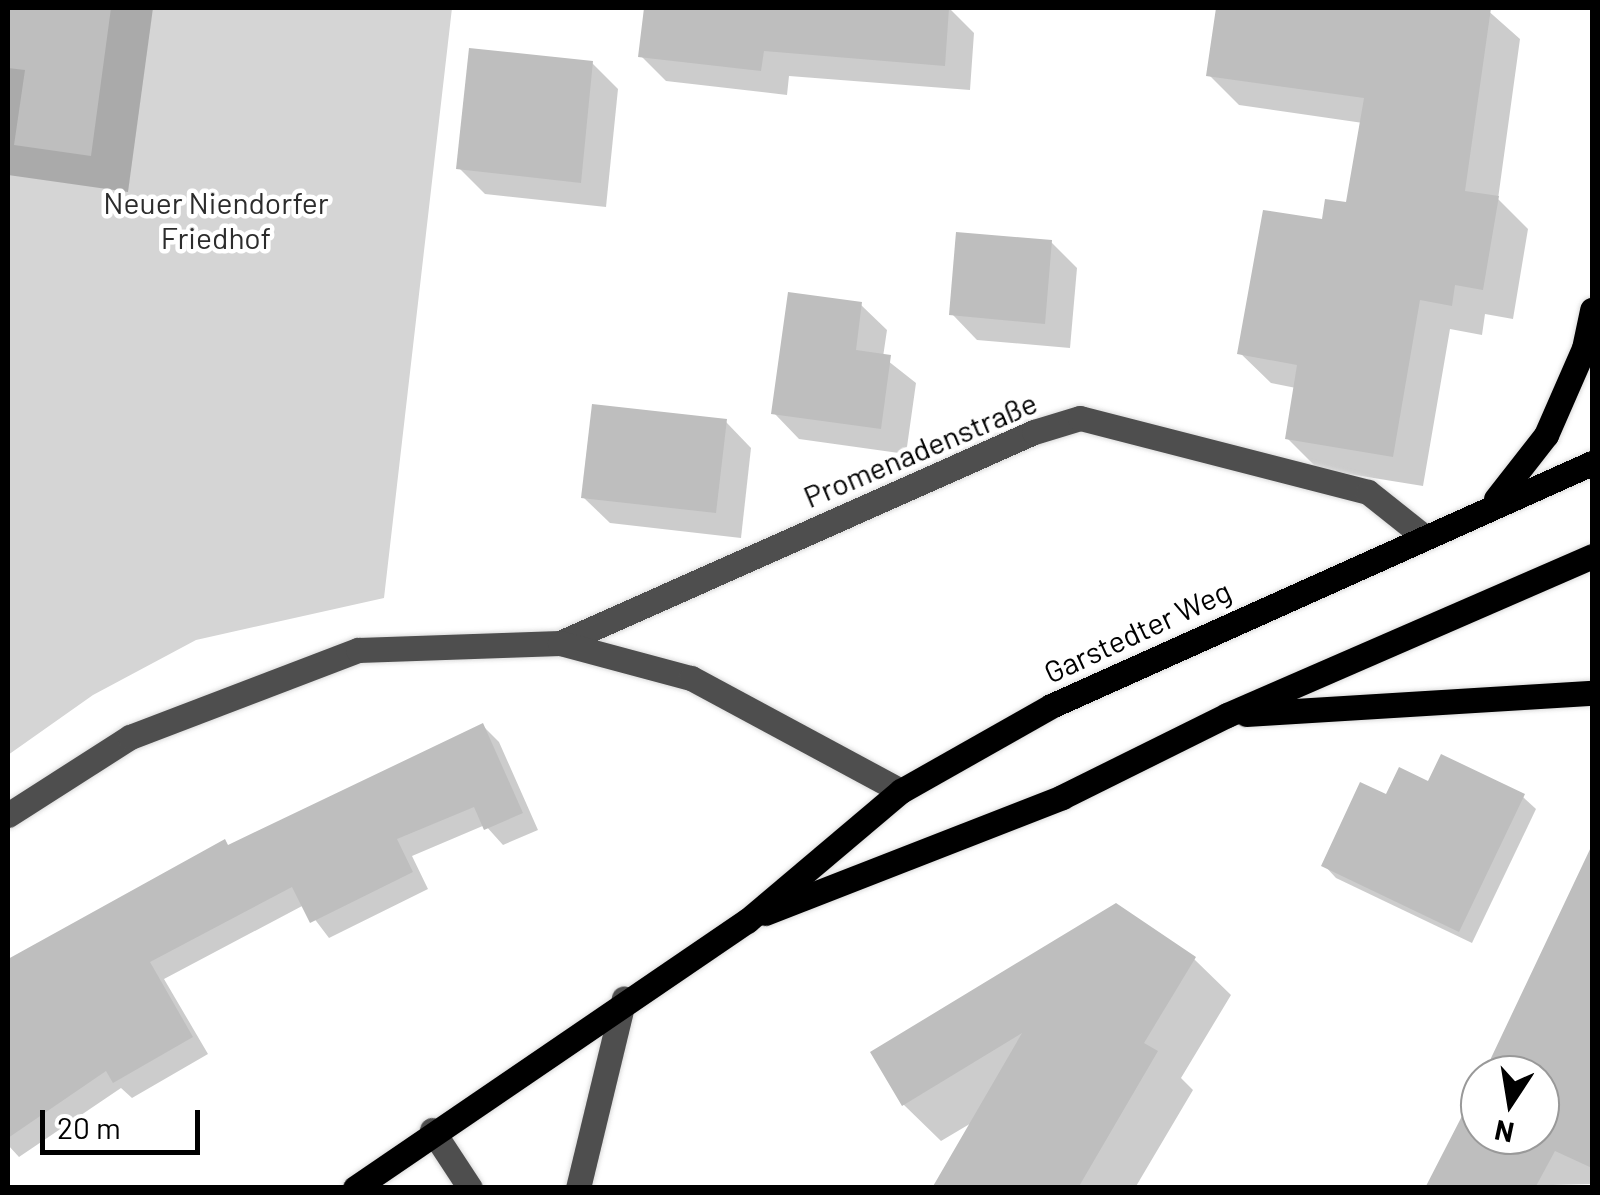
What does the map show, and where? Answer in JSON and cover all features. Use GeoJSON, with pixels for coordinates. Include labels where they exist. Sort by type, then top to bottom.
{"type":"FeatureCollection","features":[{"type":"Feature","properties":{"kind":"main road"},"geometry":{"type":"LineString","coordinates":[[1493,504],[1546,435],[1584,348],[1592,310]]}},
{"type":"Feature","properties":{"kind":"main road","name":"Garstedter Weg"},"geometry":{"type":"LineString","coordinates":[[356,1188],[432,1130],[624,998],[746,921],[901,791],[1051,706],[1422,535],[1592,463]]}},
{"type":"Feature","properties":{"kind":"main road","name":"Garstedter Weg"},"geometry":{"type":"LineString","coordinates":[[746,921],[1062,797],[1226,716],[1592,556]]}},
{"type":"Feature","properties":{"kind":"main road"},"geometry":{"type":"LineString","coordinates":[[1226,716],[1592,692]]}},
{"type":"Feature","properties":{"kind":"street","name":"Promenadenstraße"},"geometry":{"type":"LineString","coordinates":[[560,643],[1034,432],[1080,418],[1368,492],[1422,535]]}},
{"type":"Feature","properties":{"kind":"street","name":"Promenadenstraße"},"geometry":{"type":"LineString","coordinates":[[8,815],[130,737],[358,650],[560,643],[691,678],[901,791]]}},
{"type":"Feature","properties":{"kind":"street"},"geometry":{"type":"LineString","coordinates":[[578,1188],[624,998]]}},
{"type":"Feature","properties":{"kind":"street"},"geometry":{"type":"LineString","coordinates":[[432,1130],[470,1188]]}},
{"type":"Feature","properties":{"kind":"green space","name":"Neuer Niendorfer Friedhof"},"geometry":{"type":"Polygon","coordinates":[[[8,8],[452,8],[384,598],[196,640],[93,695],[8,755],[8,8]]]}},
{"type":"Feature","properties":{"kind":"building"},"geometry":{"type":"Polygon","coordinates":[[[8,8],[111,8],[91,156],[14,145],[25,70],[8,68],[8,8]]]}},
{"type":"Feature","properties":{"kind":"building"},"geometry":{"type":"Polygon","coordinates":[[[644,8],[949,8],[945,66],[764,51],[761,71],[638,57],[644,8]]]}},
{"type":"Feature","properties":{"kind":"building"},"geometry":{"type":"Polygon","coordinates":[[[1216,8],[1491,8],[1465,191],[1499,196],[1483,290],[1455,285],[1452,306],[1420,300],[1393,457],[1285,439],[1297,365],[1237,354],[1263,210],[1322,219],[1325,199],[1346,202],[1364,98],[1206,76],[1216,8]]]}},
{"type":"Feature","properties":{"kind":"building"},"geometry":{"type":"Polygon","coordinates":[[[469,48],[593,61],[581,183],[456,169],[469,48]]]}},
{"type":"Feature","properties":{"kind":"building"},"geometry":{"type":"Polygon","coordinates":[[[956,232],[1052,240],[1045,324],[949,315],[956,232]]]}},
{"type":"Feature","properties":{"kind":"building"},"geometry":{"type":"Polygon","coordinates":[[[788,292],[862,302],[856,350],[891,355],[881,429],[771,414],[788,292]]]}},
{"type":"Feature","properties":{"kind":"building"},"geometry":{"type":"Polygon","coordinates":[[[592,404],[727,419],[716,513],[581,498],[592,404]]]}},
{"type":"Feature","properties":{"kind":"building"},"geometry":{"type":"Polygon","coordinates":[[[483,723],[523,813],[484,830],[474,807],[397,839],[413,872],[310,923],[292,887],[150,962],[193,1037],[113,1083],[106,1071],[8,1138],[8,959],[225,839],[228,845],[483,723]]]}},
{"type":"Feature","properties":{"kind":"building"},"geometry":{"type":"Polygon","coordinates":[[[1441,754],[1525,794],[1459,932],[1321,866],[1360,782],[1386,794],[1399,767],[1428,781],[1441,754]]]}},
{"type":"Feature","properties":{"kind":"building"},"geometry":{"type":"Polygon","coordinates":[[[1592,845],[1592,1168],[1560,1153],[1560,1055],[1492,1055],[1592,845]]]}},
{"type":"Feature","properties":{"kind":"building"},"geometry":{"type":"Polygon","coordinates":[[[1116,903],[1196,957],[1144,1043],[1158,1051],[1078,1188],[932,1188],[1022,1033],[902,1106],[870,1052],[1116,903]]]}},
{"type":"Feature","properties":{"kind":"building"},"geometry":{"type":"Polygon","coordinates":[[[1460,1120],[1460,1155],[1553,1155],[1535,1188],[1425,1188],[1460,1120]]]}}]}
